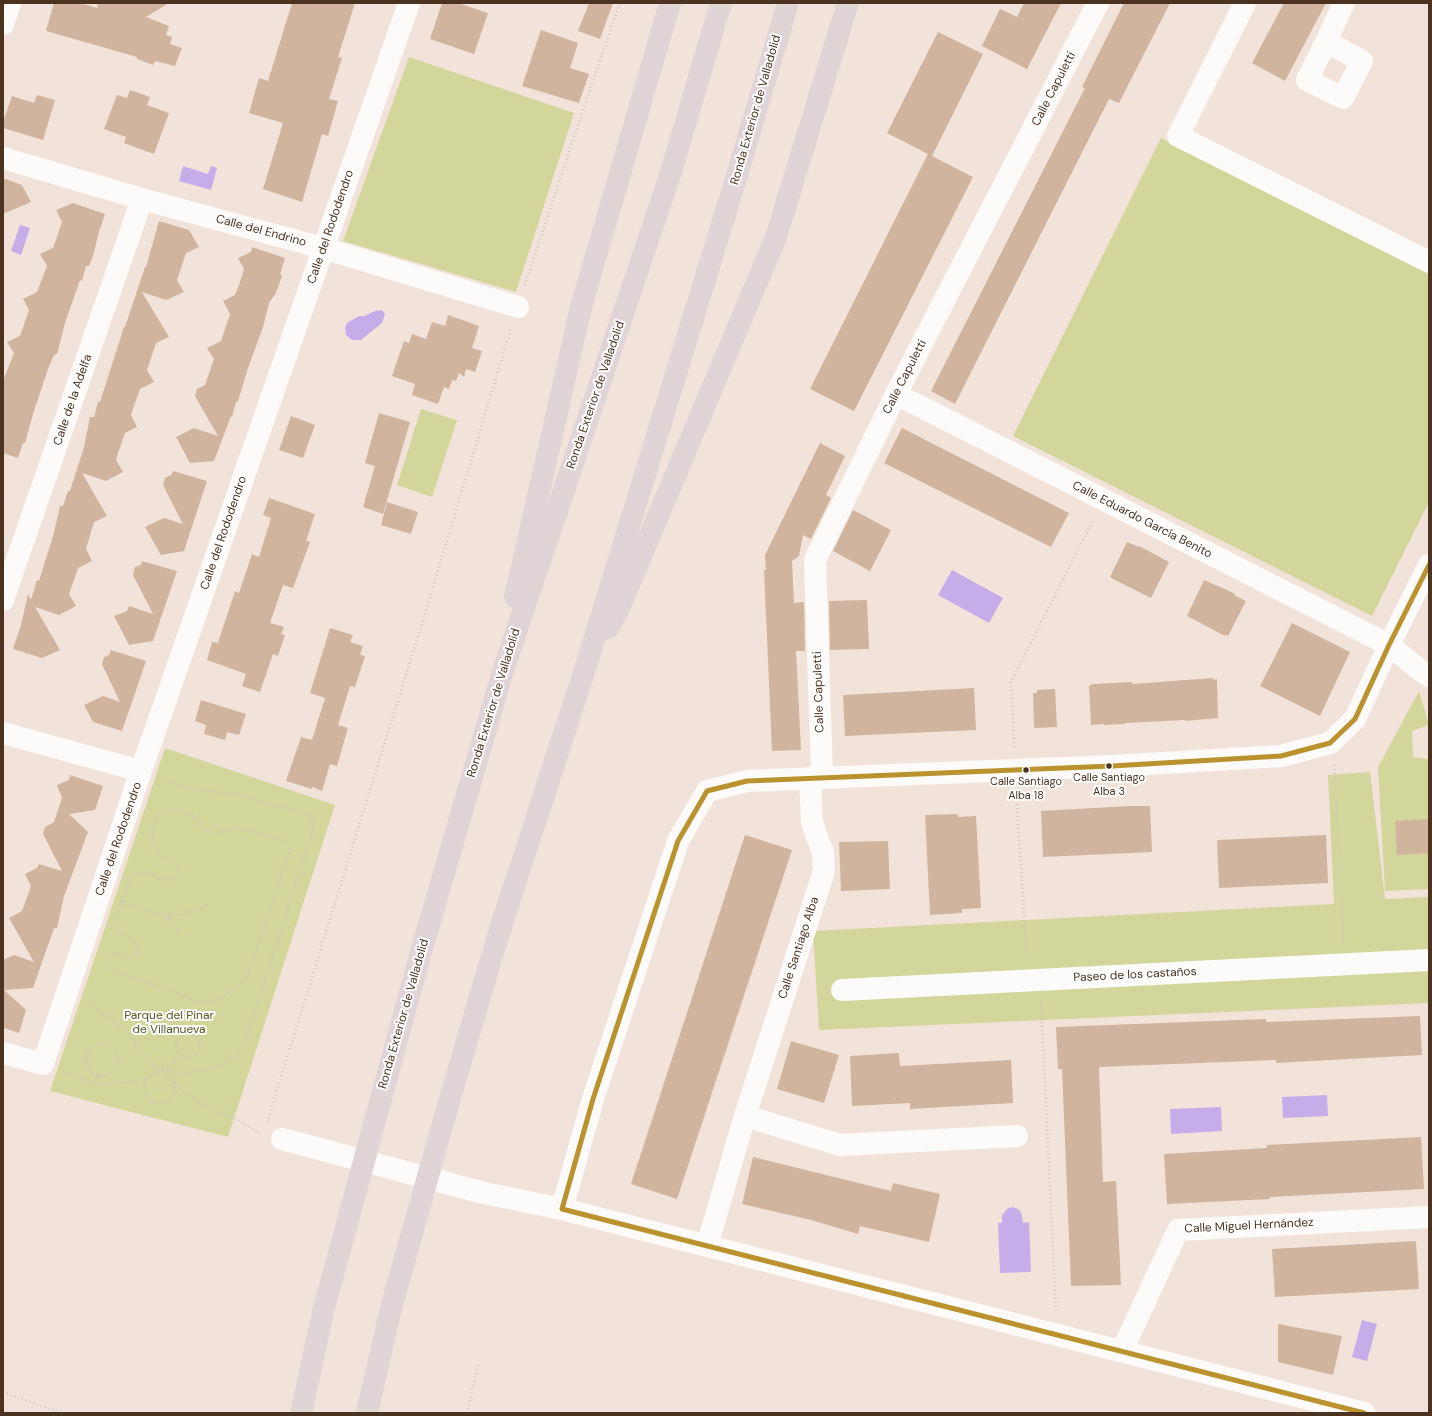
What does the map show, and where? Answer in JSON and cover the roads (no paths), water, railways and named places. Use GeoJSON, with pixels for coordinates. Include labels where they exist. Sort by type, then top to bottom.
{"type":"FeatureCollection","features":[{"type":"Feature","properties":{"kind":"highway"},"geometry":{"type":"LineString","coordinates":[[503,670],[515,593],[582,307],[670,3]]}},
{"type":"Feature","properties":{"kind":"highway","name":"Ronda Exterior de Valladolid"},"geometry":{"type":"LineString","coordinates":[[301,1413],[326,1301],[421,952],[503,670],[671,172],[721,3]]}},
{"type":"Feature","properties":{"kind":"highway","name":"Ronda Exterior de Valladolid"},"geometry":{"type":"LineString","coordinates":[[367,1413],[391,1308],[496,939],[587,663],[733,190],[788,3]]}},
{"type":"Feature","properties":{"kind":"highway"},"geometry":{"type":"LineString","coordinates":[[587,663],[618,611],[776,237],[848,3]]}},
{"type":"Feature","properties":{"kind":"street"},"geometry":{"type":"LineString","coordinates":[[3,24],[10,3]]}},
{"type":"Feature","properties":{"kind":"street","name":"Calle del Rododendro"},"geometry":{"type":"LineString","coordinates":[[3,1053],[43,1064],[142,771],[409,3]]}},
{"type":"Feature","properties":{"kind":"street","name":"Calle Capuletti"},"geometry":{"type":"LineString","coordinates":[[816,778],[814,560],[896,394],[1098,3]]}},
{"type":"Feature","properties":{"kind":"street"},"geometry":{"type":"LineString","coordinates":[[1245,3],[1178,136],[1429,262]]}},
{"type":"Feature","properties":{"kind":"street"},"geometry":{"type":"LineString","coordinates":[[1326,42],[1344,3]]}},
{"type":"Feature","properties":{"kind":"street","name":"Calle del Endrino"},"geometry":{"type":"LineString","coordinates":[[3,158],[142,199],[323,248],[518,307]]}},
{"type":"Feature","properties":{"kind":"street","name":"Calle de la Adelfa"},"geometry":{"type":"LineString","coordinates":[[3,600],[142,199]]}},
{"type":"Feature","properties":{"kind":"street","name":"Calle Eduardo García Benito"},"geometry":{"type":"LineString","coordinates":[[896,394],[1389,645],[1429,676]]}},
{"type":"Feature","properties":{"kind":"street"},"geometry":{"type":"LineString","coordinates":[[562,1210],[593,1099],[678,841],[707,791],[747,781],[1112,766],[1281,756],[1330,743],[1355,719],[1389,645],[1429,565]]}},
{"type":"Feature","properties":{"kind":"street"},"geometry":{"type":"LineString","coordinates":[[3,732],[142,771]]}},
{"type":"Feature","properties":{"kind":"street","name":"Calle Santiago Alba"},"geometry":{"type":"LineString","coordinates":[[707,1246],[745,1116],[824,871],[823,852],[812,822],[816,778]]}},
{"type":"Feature","properties":{"kind":"street","name":"Paseo de los castaños"},"geometry":{"type":"LineString","coordinates":[[842,990],[1429,960]]}},
{"type":"Feature","properties":{"kind":"street"},"geometry":{"type":"LineString","coordinates":[[745,1116],[840,1145],[1017,1136]]}},
{"type":"Feature","properties":{"kind":"street"},"geometry":{"type":"LineString","coordinates":[[270,1133],[484,1193],[562,1210],[707,1246],[1364,1413]]}},
{"type":"Feature","properties":{"kind":"street","name":"Calle Miguel Hernández"},"geometry":{"type":"LineString","coordinates":[[1122,1351],[1178,1230],[1429,1217]]}},
{"type":"Feature","properties":{"kind":"place","name":"Calle Santiago Alba 3"},"geometry":{"type":"Point","coordinates":[1109,766]}},
{"type":"Feature","properties":{"kind":"place","name":"Calle Santiago Alba 18"},"geometry":{"type":"Point","coordinates":[1026,770]}},
{"type":"Feature","properties":{"kind":"park label","name":"Parque del Pinar de Villanueva"},"geometry":{"type":"Point","coordinates":[169,1023]}}]}
